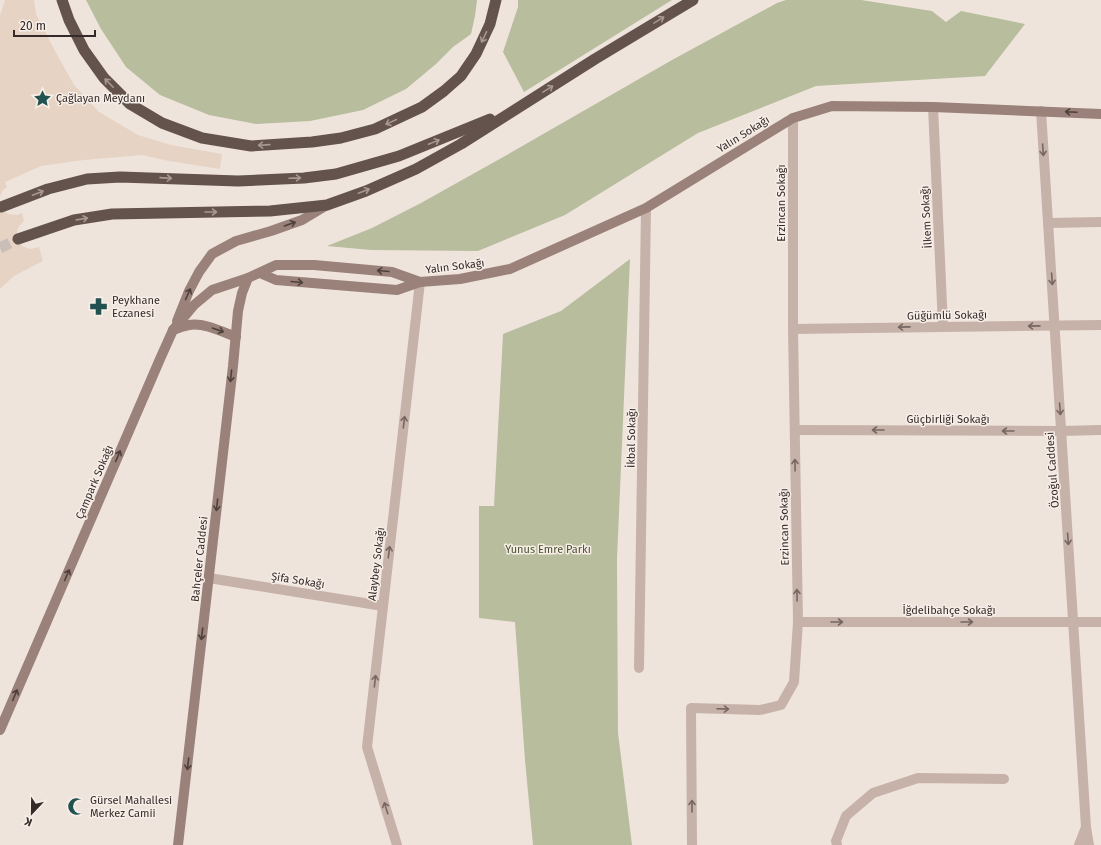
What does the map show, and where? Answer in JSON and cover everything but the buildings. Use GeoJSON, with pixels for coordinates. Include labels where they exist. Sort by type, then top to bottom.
{"type":"FeatureCollection","features":[{"type":"Feature","properties":{"kind":"highway"},"geometry":{"type":"LineString","coordinates":[[62,0],[69,20],[84,50],[104,78],[130,104],[162,123],[202,138],[251,146],[312,142],[341,138],[375,129],[422,107],[461,76],[476,54],[490,24],[496,0]]}},
{"type":"Feature","properties":{"kind":"highway"},"geometry":{"type":"LineString","coordinates":[[18,239],[74,220],[112,214],[270,212],[327,204],[366,191],[416,169],[461,144],[595,59],[693,0]]}},
{"type":"Feature","properties":{"kind":"highway"},"geometry":{"type":"LineString","coordinates":[[1,207],[48,189],[87,180],[120,176],[238,181],[304,178],[336,174],[399,156],[515,109]]}},
{"type":"Feature","properties":{"kind":"main road","name":"Yalın Sokağı"},"geometry":{"type":"LineString","coordinates":[[260,273],[276,280],[397,290],[420,282],[460,280],[510,269],[646,208],[793,118],[832,106],[934,107],[1101,114]]}},
{"type":"Feature","properties":{"kind":"main road"},"geometry":{"type":"LineString","coordinates":[[173,330],[189,291],[199,272],[212,254],[236,241],[302,220],[327,204]]}},
{"type":"Feature","properties":{"kind":"main road","name":"Yalın Sokağı"},"geometry":{"type":"LineString","coordinates":[[248,278],[276,265],[314,265],[392,272],[420,282]]}},
{"type":"Feature","properties":{"kind":"main road","name":"Çampark Sokağı"},"geometry":{"type":"LineString","coordinates":[[0,730],[173,330],[194,306],[212,290],[248,278]]}},
{"type":"Feature","properties":{"kind":"main road","name":"Bahçeler Caddesi"},"geometry":{"type":"LineString","coordinates":[[178,845],[238,311],[242,293],[248,278]]}},
{"type":"Feature","properties":{"kind":"main road"},"geometry":{"type":"LineString","coordinates":[[173,330],[190,324],[204,326],[236,337]]}},
{"type":"Feature","properties":{"kind":"street","name":"İlkem Sokağı"},"geometry":{"type":"LineString","coordinates":[[934,107],[943,326]]}},
{"type":"Feature","properties":{"kind":"street","name":"Özoğul Caddesi"},"geometry":{"type":"LineString","coordinates":[[1041,111],[1086,827],[1089,845]]}},
{"type":"Feature","properties":{"kind":"street","name":"Erzincan Sokağı"},"geometry":{"type":"LineString","coordinates":[[692,845],[691,708],[760,710],[781,705],[794,682],[798,622],[793,329],[793,118]]}},
{"type":"Feature","properties":{"kind":"street","name":"İkbal Sokağı"},"geometry":{"type":"LineString","coordinates":[[639,668],[646,208]]}},
{"type":"Feature","properties":{"kind":"street"},"geometry":{"type":"LineString","coordinates":[[1048,223],[1101,222]]}},
{"type":"Feature","properties":{"kind":"street","name":"Alaybey Sokağı"},"geometry":{"type":"LineString","coordinates":[[397,845],[367,747],[420,282]]}},
{"type":"Feature","properties":{"kind":"street","name":"Güğümlü Sokağı"},"geometry":{"type":"LineString","coordinates":[[793,329],[1101,325]]}},
{"type":"Feature","properties":{"kind":"street","name":"Güçbirliği Sokağı"},"geometry":{"type":"LineString","coordinates":[[795,430],[1101,430]]}},
{"type":"Feature","properties":{"kind":"street","name":"Şifa Sokağı"},"geometry":{"type":"LineString","coordinates":[[209,578],[383,606]]}},
{"type":"Feature","properties":{"kind":"street","name":"İğdelibahçe Sokağı"},"geometry":{"type":"LineString","coordinates":[[798,622],[1101,622]]}},
{"type":"Feature","properties":{"kind":"street"},"geometry":{"type":"LineString","coordinates":[[837,845],[836,841],[846,816],[873,794],[918,778],[1004,779]]}},
{"type":"Feature","properties":{"kind":"street"},"geometry":{"type":"LineString","coordinates":[[1079,845],[1086,827]]}},
{"type":"Feature","properties":{"kind":"green space"},"geometry":{"type":"Polygon","coordinates":[[[86,0],[477,0],[471,34],[453,47],[436,64],[406,89],[363,110],[310,121],[256,124],[209,115],[160,95],[126,67],[101,29],[86,0]]]}},
{"type":"Feature","properties":{"kind":"green space"},"geometry":{"type":"Polygon","coordinates":[[[518,0],[672,0],[524,92],[503,52],[518,7],[518,0]]]}},
{"type":"Feature","properties":{"kind":"green space"},"geometry":{"type":"Polygon","coordinates":[[[786,0],[861,0],[932,11],[946,22],[961,11],[1025,24],[985,76],[816,86],[698,133],[565,215],[478,251],[371,250],[327,246],[372,228],[421,203],[672,60],[777,3],[786,0]]]}},
{"type":"Feature","properties":{"kind":"green space","name":"Yunus Emre Parkı"},"geometry":{"type":"Polygon","coordinates":[[[630,259],[617,559],[618,733],[632,845],[533,845],[515,622],[479,618],[479,506],[494,506],[503,334],[561,311],[630,259]]]}},
{"type":"Feature","properties":{"kind":"shaded area","name":"Çağlayan Meydanı"},"geometry":{"type":"Polygon","coordinates":[[[5,0],[34,0],[36,14],[74,85],[99,112],[138,135],[171,145],[222,154],[220,169],[142,155],[84,160],[41,166],[5,182],[7,187],[3,190],[0,196],[0,15],[5,0]]]}},
{"type":"Feature","properties":{"kind":"shaded area"},"geometry":{"type":"Polygon","coordinates":[[[0,203],[4,211],[8,214],[17,215],[22,213],[24,221],[18,228],[17,233],[19,241],[22,246],[30,249],[39,247],[43,261],[14,276],[0,289],[0,203]]]}},
{"type":"Feature","properties":{"kind":"tunnel"},"geometry":{"type":"LineString","coordinates":[[0,248],[18,239]]}},
{"type":"Feature","properties":{"kind":"place","name":"Çağlayan Meydanı"},"geometry":{"type":"Point","coordinates":[43,98]}},
{"type":"Feature","properties":{"kind":"place","name":"Peykhane Eczanesi"},"geometry":{"type":"Point","coordinates":[99,306]}},
{"type":"Feature","properties":{"kind":"place","name":"Gürsel Mahallesi Merkez Camii"},"geometry":{"type":"Point","coordinates":[77,806]}}]}
